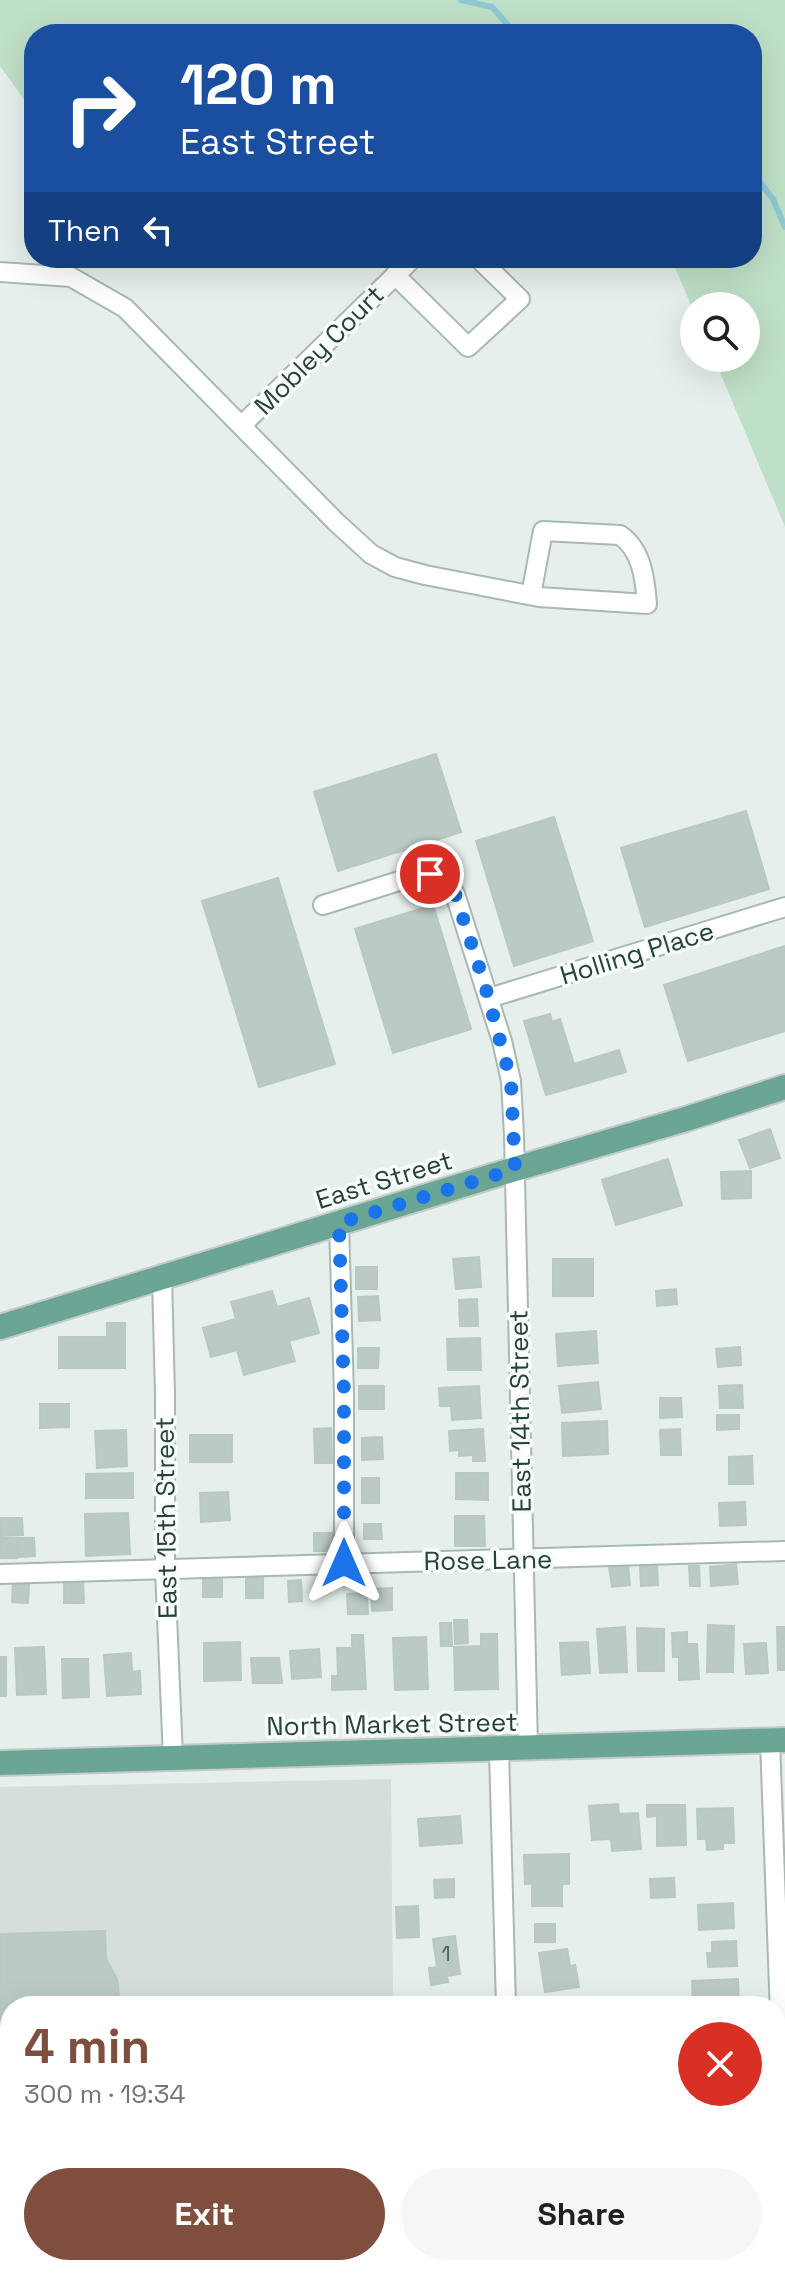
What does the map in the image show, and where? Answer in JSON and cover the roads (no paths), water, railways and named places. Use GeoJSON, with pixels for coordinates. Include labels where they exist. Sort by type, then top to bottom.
{"type":"FeatureCollection","features":[{"type":"Feature","properties":{"kind":"main road","name":"East Street"},"geometry":{"type":"LineString","coordinates":[[0,1327],[785,1087]]}},
{"type":"Feature","properties":{"kind":"main road","name":"North Market Street"},"geometry":{"type":"LineString","coordinates":[[0,1763],[778,1740]]}},
{"type":"Feature","properties":{"kind":"street","name":"Mobley Court"},"geometry":{"type":"LineString","coordinates":[[242,425],[402,268]]}},
{"type":"Feature","properties":{"kind":"street","name":"Mobley Court"},"geometry":{"type":"LineString","coordinates":[[395,275],[468,347],[520,299],[488,268]]}},
{"type":"Feature","properties":{"kind":"street"},"geometry":{"type":"LineString","coordinates":[[0,272],[71,277],[125,308],[336,522],[371,554],[395,567],[539,597],[647,604],[645,575],[630,542],[620,535],[543,531],[531,595]]}},
{"type":"Feature","properties":{"kind":"street","name":"East 14th Street"},"geometry":{"type":"LineString","coordinates":[[323,905],[421,874],[441,877],[449,884],[489,998],[511,1081],[528,1749]]}},
{"type":"Feature","properties":{"kind":"street","name":"Holling Place"},"geometry":{"type":"LineString","coordinates":[[489,998],[785,907]]}},
{"type":"Feature","properties":{"kind":"street"},"geometry":{"type":"LineString","coordinates":[[339,1223],[344,1395],[344,1563]]}},
{"type":"Feature","properties":{"kind":"street","name":"East 15th Street"},"geometry":{"type":"LineString","coordinates":[[162,1278],[165,1569],[173,1758]]}},
{"type":"Feature","properties":{"kind":"street","name":"Rose Lane"},"geometry":{"type":"LineString","coordinates":[[0,1574],[785,1551]]}},
{"type":"Feature","properties":{"kind":"street"},"geometry":{"type":"LineString","coordinates":[[778,1740],[782,1996]]}},
{"type":"Feature","properties":{"kind":"street"},"geometry":{"type":"LineString","coordinates":[[499,1750],[506,1996]]}},
{"type":"Feature","properties":{"kind":"waterway"},"geometry":{"type":"LineString","coordinates":[[461,0],[492,7],[507,24]]}},
{"type":"Feature","properties":{"kind":"waterway"},"geometry":{"type":"LineString","coordinates":[[762,185],[773,199],[785,227]]}}]}
